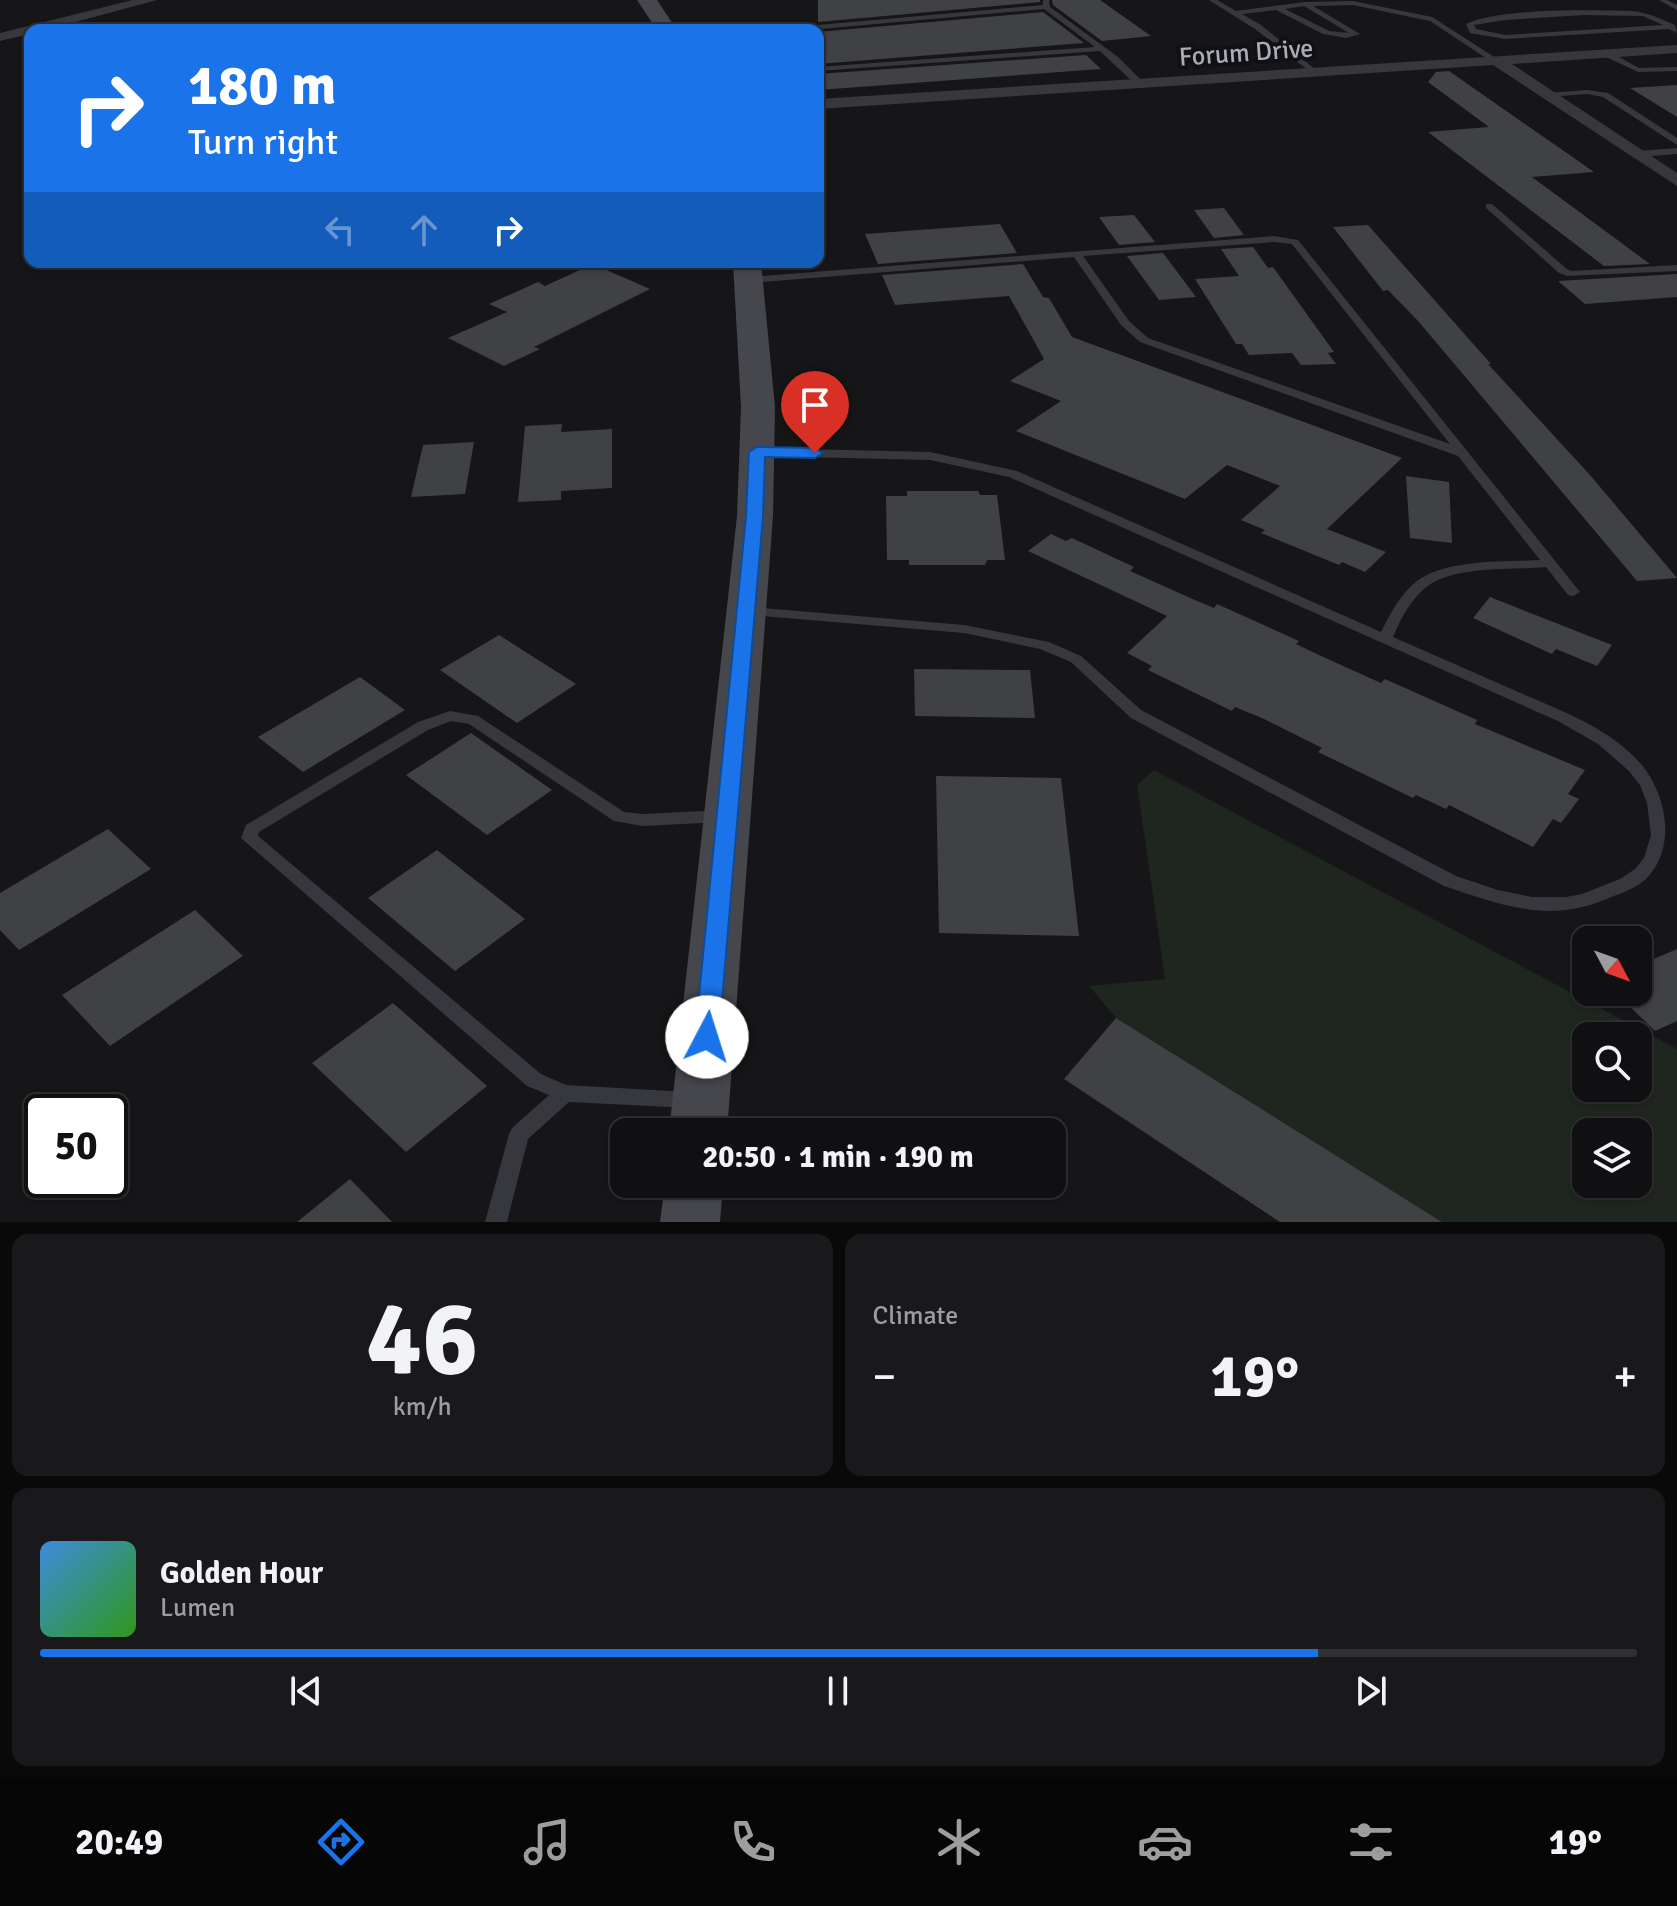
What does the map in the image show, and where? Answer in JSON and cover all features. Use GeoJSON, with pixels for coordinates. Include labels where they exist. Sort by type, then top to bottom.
{"type":"FeatureCollection","features":[{"type":"Feature","properties":{"kind":"main road"},"geometry":{"type":"LineString","coordinates":[[647,0],[663,24]]}},
{"type":"Feature","properties":{"kind":"main road"},"geometry":{"type":"LineString","coordinates":[[700,1116],[755,516],[757,393],[748,271]]}},
{"type":"Feature","properties":{"kind":"main road"},"geometry":{"type":"LineString","coordinates":[[690,1222],[693,1198]]}},
{"type":"Feature","properties":{"kind":"street"},"geometry":{"type":"LineString","coordinates":[[53,24],[150,0]]}},
{"type":"Feature","properties":{"kind":"street"},"geometry":{"type":"LineString","coordinates":[[0,37],[24,31]]}},
{"type":"Feature","properties":{"kind":"street","name":"Forum Drive"},"geometry":{"type":"LineString","coordinates":[[824,104],[1677,49]]}},
{"type":"Feature","properties":{"kind":"street"},"geometry":{"type":"LineString","coordinates":[[1495,60],[1677,181]]}},
{"type":"Feature","properties":{"kind":"lane"},"geometry":{"type":"LineString","coordinates":[[1212,0],[1236,13],[1313,72]]}},
{"type":"Feature","properties":{"kind":"lane"},"geometry":{"type":"LineString","coordinates":[[1662,0],[1677,8]]}},
{"type":"Feature","properties":{"kind":"lane"},"geometry":{"type":"LineString","coordinates":[[1236,13],[1342,2],[1432,19],[1495,60]]}},
{"type":"Feature","properties":{"kind":"lane"},"geometry":{"type":"LineString","coordinates":[[824,26],[1046,3],[1138,82]]}},
{"type":"Feature","properties":{"kind":"lane"},"geometry":{"type":"LineString","coordinates":[[1278,8],[1329,34],[1340,37],[1356,34],[1305,4]]}},
{"type":"Feature","properties":{"kind":"lane"},"geometry":{"type":"LineString","coordinates":[[1612,12],[1643,14],[1674,29],[1505,37],[1473,31],[1470,24],[1497,19],[1612,12]]}},
{"type":"Feature","properties":{"kind":"lane"},"geometry":{"type":"LineString","coordinates":[[824,69],[1101,49]]}},
{"type":"Feature","properties":{"kind":"lane"},"geometry":{"type":"LineString","coordinates":[[1607,54],[1638,70],[1677,69]]}},
{"type":"Feature","properties":{"kind":"lane"},"geometry":{"type":"LineString","coordinates":[[1547,95],[1587,92],[1605,95],[1677,142]]}},
{"type":"Feature","properties":{"kind":"lane"},"geometry":{"type":"LineString","coordinates":[[1638,154],[1677,151]]}},
{"type":"Feature","properties":{"kind":"lane"},"geometry":{"type":"LineString","coordinates":[[1489,206],[1563,271],[1571,274],[1677,268]]}},
{"type":"Feature","properties":{"kind":"lane"},"geometry":{"type":"LineString","coordinates":[[824,267],[1077,254],[1233,241],[1274,239],[1295,242],[1573,592]]}},
{"type":"Feature","properties":{"kind":"lane"},"geometry":{"type":"LineString","coordinates":[[1077,254],[1125,323],[1144,340],[1463,454]]}},
{"type":"Feature","properties":{"kind":"lane"},"geometry":{"type":"LineString","coordinates":[[748,271],[806,268]]}},
{"type":"Feature","properties":{"kind":"lane"},"geometry":{"type":"LineString","coordinates":[[745,611],[964,629],[1044,645],[1076,659],[1136,714],[1450,881],[1493,896],[1541,903],[1581,902],[1638,879],[1657,856],[1661,816],[1647,784],[1628,760],[1594,732],[1013,474],[930,456],[757,452]]}},
{"type":"Feature","properties":{"kind":"lane"},"geometry":{"type":"LineString","coordinates":[[1385,639],[1397,612],[1424,582],[1448,573],[1550,563]]}},
{"type":"Feature","properties":{"kind":"lane"},"geometry":{"type":"LineString","coordinates":[[700,1116],[565,1093],[534,1080],[249,838],[252,829],[371,755],[423,726],[450,716],[473,720],[620,817],[643,820],[727,816]]}},
{"type":"Feature","properties":{"kind":"lane"},"geometry":{"type":"LineString","coordinates":[[496,1222],[519,1134],[565,1093]]}},
{"type":"Feature","properties":{"kind":"shaded area"},"geometry":{"type":"Polygon","coordinates":[[[1154,770],[1572,993],[1572,1006],[1596,1006],[1626,1022],[1572,1022],[1572,1102],[1652,1102],[1652,1036],[1677,1049],[1677,1222],[1442,1222],[1116,1018],[1089,986],[1165,979],[1137,785],[1154,770]]]}},
{"type":"Feature","properties":{"kind":"building"},"geometry":{"type":"Polygon","coordinates":[[[818,0],[1040,0],[1040,2],[818,22],[818,0]]]}},
{"type":"Feature","properties":{"kind":"building"},"geometry":{"type":"Polygon","coordinates":[[[1052,0],[1100,0],[1151,36],[1102,41],[1053,5],[1052,0]]]}},
{"type":"Feature","properties":{"kind":"building"},"geometry":{"type":"Polygon","coordinates":[[[1043,12],[1084,43],[824,64],[824,31],[1043,12]]]}},
{"type":"Feature","properties":{"kind":"building"},"geometry":{"type":"Polygon","coordinates":[[[1086,55],[1101,69],[824,90],[824,74],[1086,55]]]}},
{"type":"Feature","properties":{"kind":"building"},"geometry":{"type":"Polygon","coordinates":[[[1449,71],[1594,172],[1532,177],[1650,264],[1604,266],[1428,132],[1489,127],[1428,82],[1436,72],[1449,71]]]}},
{"type":"Feature","properties":{"kind":"building"},"geometry":{"type":"Polygon","coordinates":[[[1677,85],[1677,117],[1630,88],[1677,85]]]}},
{"type":"Feature","properties":{"kind":"building"},"geometry":{"type":"Polygon","coordinates":[[[1224,208],[1244,235],[1214,238],[1194,210],[1224,208]]]}},
{"type":"Feature","properties":{"kind":"building"},"geometry":{"type":"Polygon","coordinates":[[[1134,215],[1155,242],[1119,245],[1099,217],[1134,215]]]}},
{"type":"Feature","properties":{"kind":"building"},"geometry":{"type":"Polygon","coordinates":[[[1000,224],[1017,253],[878,264],[865,234],[1000,224]]]}},
{"type":"Feature","properties":{"kind":"building"},"geometry":{"type":"Polygon","coordinates":[[[1368,225],[1677,578],[1637,581],[1419,322],[1388,290],[1383,291],[1333,227],[1368,225]]]}},
{"type":"Feature","properties":{"kind":"building"},"geometry":{"type":"Polygon","coordinates":[[[1253,247],[1268,268],[1273,267],[1334,352],[1328,353],[1336,364],[1301,365],[1292,353],[1249,355],[1242,344],[1236,344],[1195,279],[1239,276],[1221,249],[1253,247]]]}},
{"type":"Feature","properties":{"kind":"building"},"geometry":{"type":"Polygon","coordinates":[[[1163,253],[1196,297],[1159,300],[1127,256],[1163,253]]]}},
{"type":"Feature","properties":{"kind":"building"},"geometry":{"type":"Polygon","coordinates":[[[1023,264],[1043,297],[1049,298],[1072,337],[1402,458],[1327,529],[1386,552],[1365,572],[1342,562],[1339,565],[1261,533],[1265,530],[1241,520],[1280,486],[1227,465],[1185,499],[1016,431],[1061,401],[1010,381],[1044,359],[1009,296],[895,305],[882,275],[1023,264]]]}},
{"type":"Feature","properties":{"kind":"building"},"geometry":{"type":"Polygon","coordinates":[[[584,268],[602,268],[650,289],[534,347],[540,349],[504,366],[448,338],[507,312],[489,304],[538,282],[545,286],[584,268]]]}},
{"type":"Feature","properties":{"kind":"building"},"geometry":{"type":"Polygon","coordinates":[[[1677,274],[1677,297],[1585,304],[1558,281],[1677,274]]]}},
{"type":"Feature","properties":{"kind":"building"},"geometry":{"type":"Polygon","coordinates":[[[562,424],[561,432],[612,429],[612,488],[561,491],[561,500],[518,502],[525,426],[562,424]]]}},
{"type":"Feature","properties":{"kind":"building"},"geometry":{"type":"Polygon","coordinates":[[[474,442],[465,494],[411,497],[423,445],[474,442]]]}},
{"type":"Feature","properties":{"kind":"building"},"geometry":{"type":"Polygon","coordinates":[[[1406,476],[1449,482],[1452,543],[1410,538],[1406,476]]]}},
{"type":"Feature","properties":{"kind":"building"},"geometry":{"type":"Polygon","coordinates":[[[907,491],[978,491],[980,495],[997,495],[1005,560],[987,560],[985,565],[909,565],[909,560],[887,560],[886,496],[907,496],[907,491]]]}},
{"type":"Feature","properties":{"kind":"building"},"geometry":{"type":"Polygon","coordinates":[[[1051,534],[1066,541],[1072,538],[1134,567],[1130,571],[1214,608],[1217,604],[1299,641],[1296,644],[1321,656],[1381,683],[1385,679],[1477,720],[1475,724],[1585,770],[1568,794],[1579,799],[1561,823],[1553,819],[1533,847],[1449,805],[1446,809],[1416,795],[1413,798],[1318,752],[1322,748],[1262,718],[1235,707],[1232,711],[1148,670],[1152,666],[1127,653],[1167,616],[1028,551],[1051,534]]]}},
{"type":"Feature","properties":{"kind":"building"},"geometry":{"type":"Polygon","coordinates":[[[1490,597],[1612,645],[1597,666],[1556,649],[1552,654],[1473,618],[1490,597]]]}},
{"type":"Feature","properties":{"kind":"building"},"geometry":{"type":"Polygon","coordinates":[[[499,635],[576,684],[517,723],[440,670],[499,635]]]}},
{"type":"Feature","properties":{"kind":"building"},"geometry":{"type":"Polygon","coordinates":[[[914,669],[1030,670],[1035,718],[915,716],[914,669]]]}},
{"type":"Feature","properties":{"kind":"building"},"geometry":{"type":"Polygon","coordinates":[[[360,677],[405,710],[303,772],[258,737],[360,677]]]}},
{"type":"Feature","properties":{"kind":"building"},"geometry":{"type":"Polygon","coordinates":[[[471,733],[552,790],[487,835],[406,775],[471,733]]]}},
{"type":"Feature","properties":{"kind":"building"},"geometry":{"type":"Polygon","coordinates":[[[936,776],[1061,778],[1079,936],[939,933],[936,776]]]}},
{"type":"Feature","properties":{"kind":"building"},"geometry":{"type":"Polygon","coordinates":[[[108,829],[151,869],[19,950],[0,930],[0,893],[108,829]]]}},
{"type":"Feature","properties":{"kind":"building"},"geometry":{"type":"Polygon","coordinates":[[[437,850],[525,919],[455,971],[368,898],[437,850]]]}},
{"type":"Feature","properties":{"kind":"building"},"geometry":{"type":"Polygon","coordinates":[[[195,910],[243,956],[110,1046],[62,995],[195,910]]]}},
{"type":"Feature","properties":{"kind":"building"},"geometry":{"type":"Polygon","coordinates":[[[1677,949],[1677,1021],[1655,1031],[1652,1022],[1646,1022],[1629,1006],[1652,1006],[1652,960],[1677,949]]]}},
{"type":"Feature","properties":{"kind":"building"},"geometry":{"type":"Polygon","coordinates":[[[393,1003],[487,1086],[406,1152],[312,1063],[393,1003]]]}},
{"type":"Feature","properties":{"kind":"building"},"geometry":{"type":"Polygon","coordinates":[[[1116,1018],[1442,1222],[1280,1222],[1064,1079],[1116,1018]]]}},
{"type":"Feature","properties":{"kind":"building"},"geometry":{"type":"Polygon","coordinates":[[[350,1179],[392,1222],[297,1222],[350,1179]]]}},
{"type":"Feature","properties":{"kind":"route"},"geometry":{"type":"LineString","coordinates":[[707,1037],[755,516],[757,452],[815,453]]}}]}
